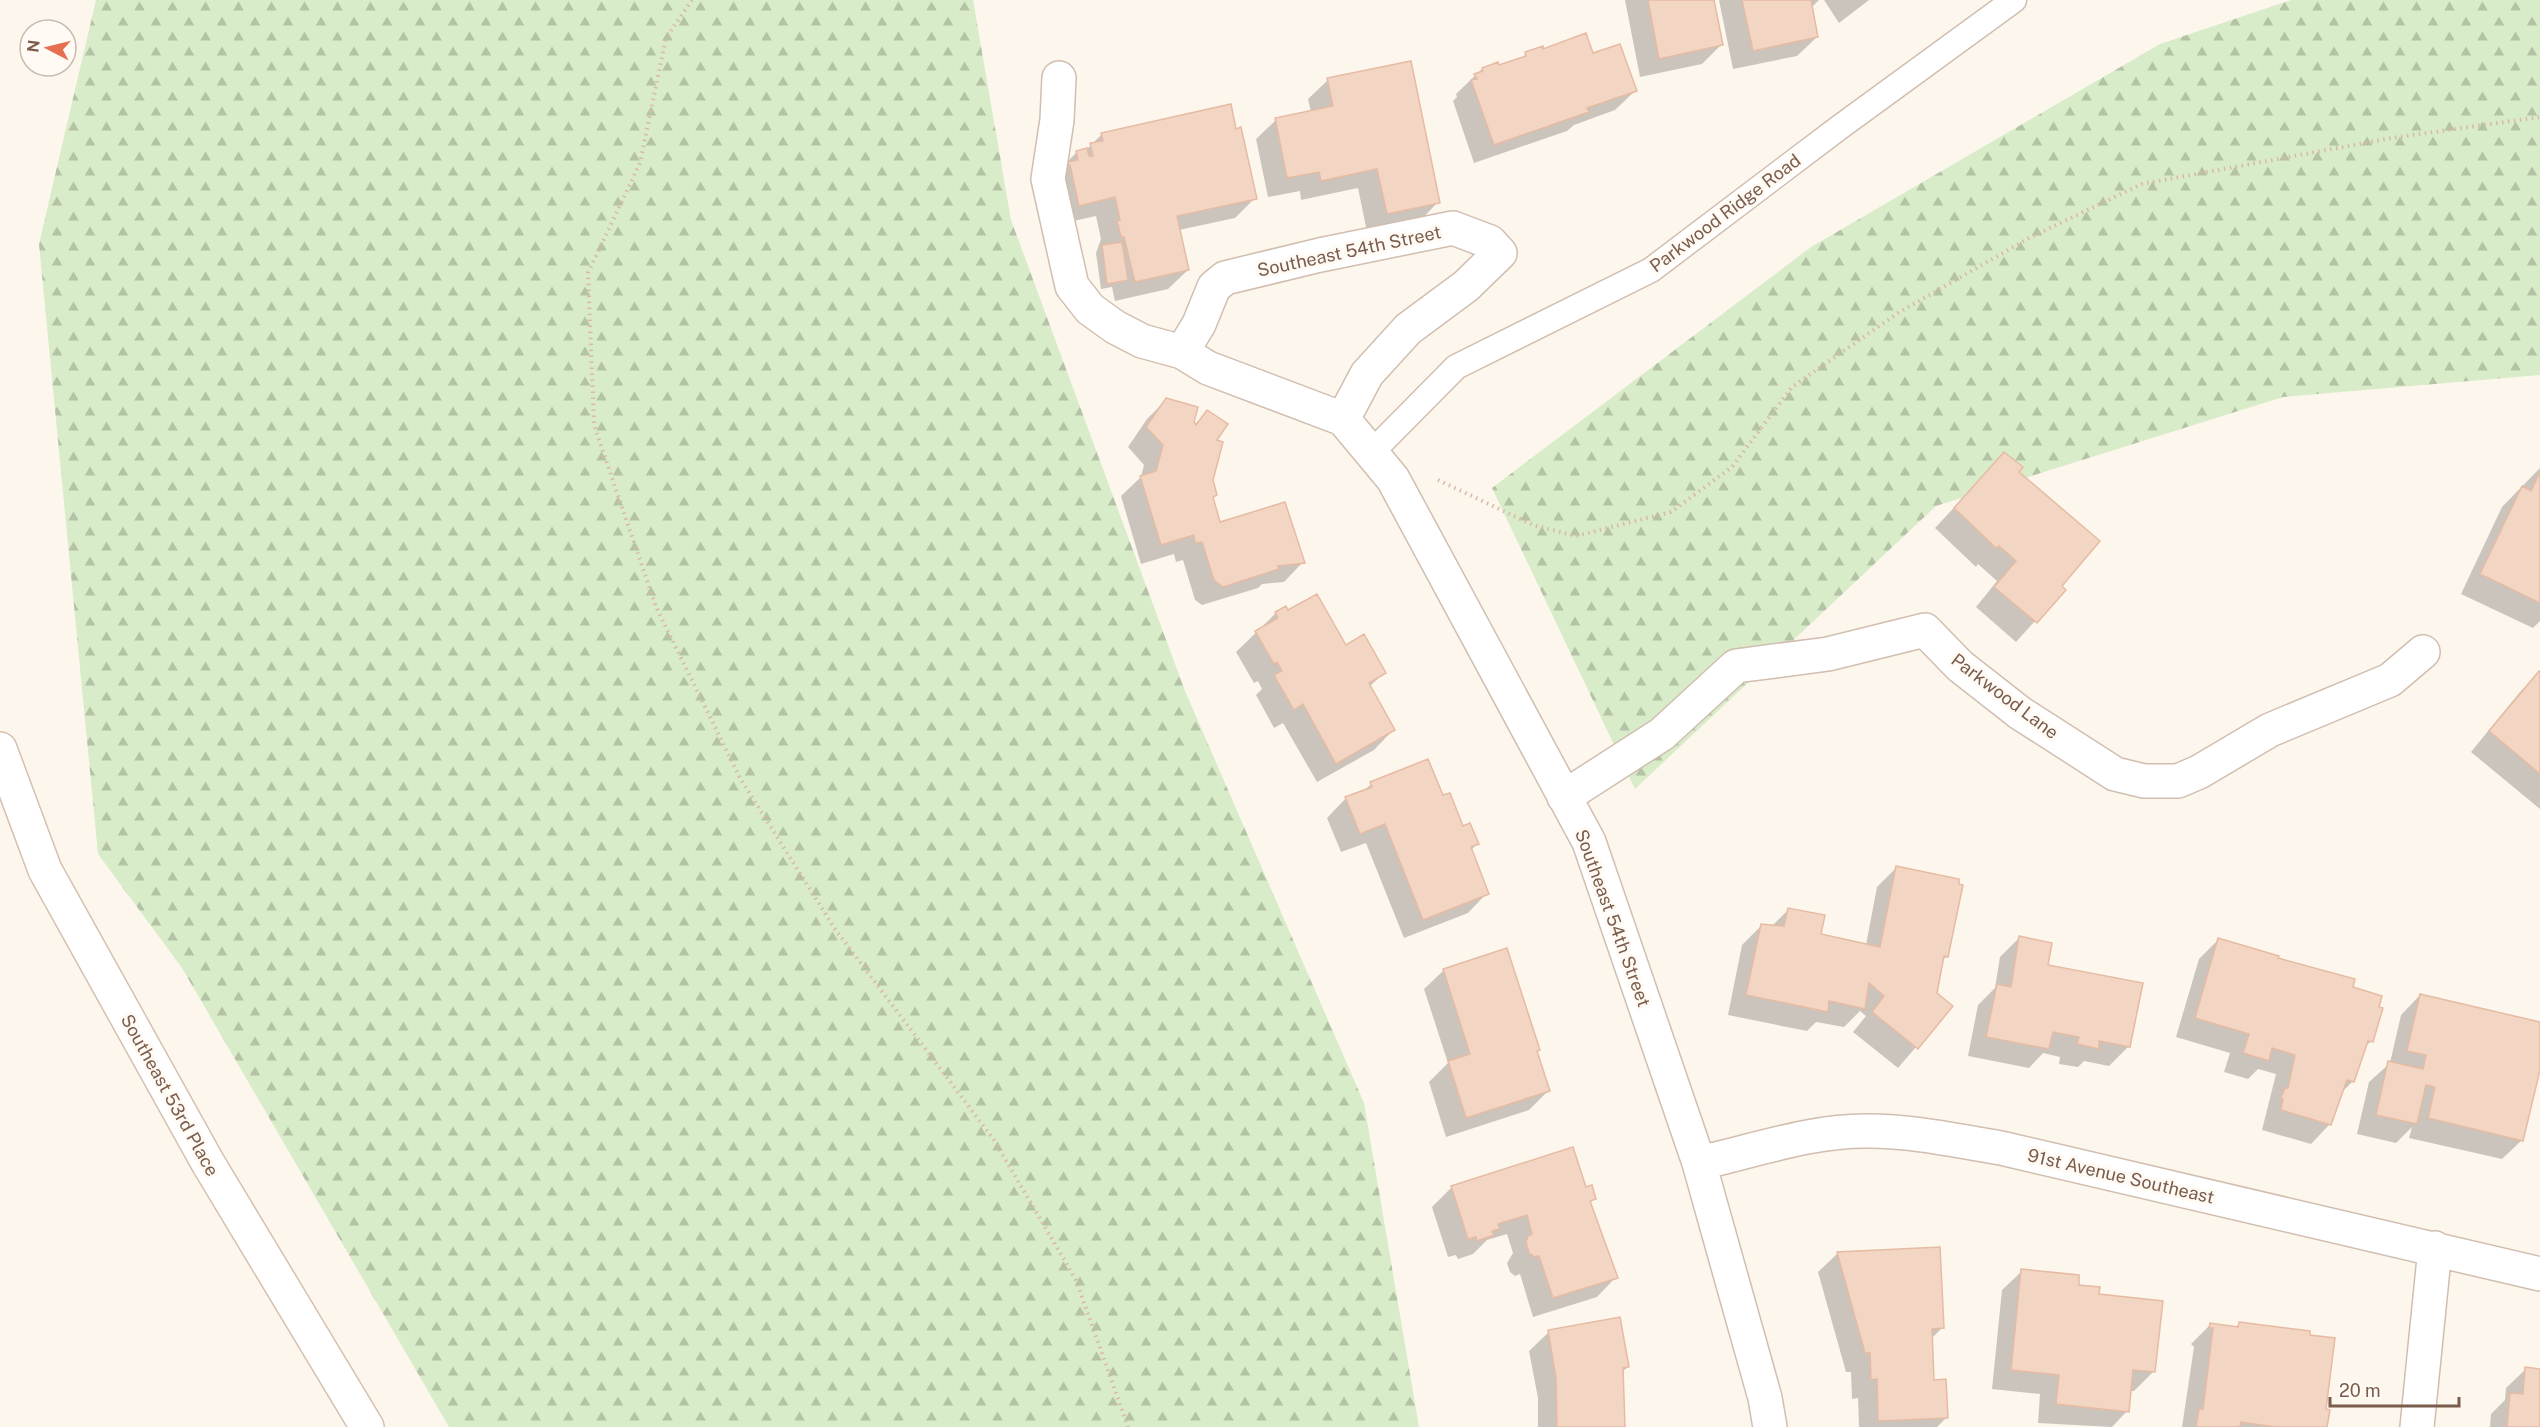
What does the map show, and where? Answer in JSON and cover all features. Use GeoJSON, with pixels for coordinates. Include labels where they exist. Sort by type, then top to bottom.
{"type":"FeatureCollection","features":[{"type":"Feature","properties":{"kind":"street","name":"Southeast 54th Street"},"geometry":{"type":"LineString","coordinates":[[1059,78],[1057,120],[1048,179],[1072,286],[1090,309],[1115,327],[1142,341],[1182,352],[1208,368],[1342,419],[1393,479],[1589,843],[1699,1163],[1765,1398],[1770,1427]]}},
{"type":"Feature","properties":{"kind":"street","name":"Southeast 54th Street"},"geometry":{"type":"LineString","coordinates":[[1182,352],[1198,324],[1214,287],[1225,278],[1320,255],[1453,228],[1490,242],[1500,253],[1466,286],[1408,329],[1367,374],[1342,419]]}},
{"type":"Feature","properties":{"kind":"street","name":"Parkwood Lane"},"geometry":{"type":"LineString","coordinates":[[1564,797],[1662,734],[1736,666],[1828,654],[1925,630],[1959,666],[2020,713],[2115,774],[2144,781],[2178,781],[2199,772],[2270,730],[2390,680],[2423,652]]}},
{"type":"Feature","properties":{"kind":"street","name":"Southeast 53rd Place"},"geometry":{"type":"LineString","coordinates":[[0,749],[45,870],[208,1163],[367,1427]]}},
{"type":"Feature","properties":{"kind":"street","name":"91st Avenue Southeast"},"geometry":{"type":"LineString","coordinates":[[1699,1163],[1815,1136],[1869,1131],[1921,1136],[2001,1148],[2540,1274]]}},
{"type":"Feature","properties":{"kind":"street"},"geometry":{"type":"LineString","coordinates":[[2417,1427],[2435,1248]]}},
{"type":"Feature","properties":{"kind":"lane","name":"Parkwood Ridge Road"},"geometry":{"type":"LineString","coordinates":[[1371,453],[1456,368],[1651,270],[1840,127],[2014,0]]}},
{"type":"Feature","properties":{"kind":"path"},"geometry":{"type":"LineString","coordinates":[[692,0],[666,38],[640,163],[588,273],[594,425],[656,607],[740,778],[835,928],[994,1140],[1076,1280],[1128,1427]]}},
{"type":"Feature","properties":{"kind":"path"},"geometry":{"type":"LineString","coordinates":[[1393,479],[1425,474],[1533,525],[1575,536],[1671,512],[1732,467],[1792,387],[1898,313],[2029,238],[2142,184],[2392,138],[2540,117]]}},
{"type":"Feature","properties":{"kind":"green space"},"geometry":{"type":"Polygon","coordinates":[[[96,0],[973,0],[1011,220],[1185,691],[1364,1103],[1419,1427],[449,1427],[182,968],[98,854],[39,244],[96,0]]]}},
{"type":"Feature","properties":{"kind":"green space"},"geometry":{"type":"Polygon","coordinates":[[[2291,0],[2540,0],[2540,375],[2283,397],[1936,506],[1635,789],[1492,488],[1811,247],[2160,44],[2291,0]]]}},
{"type":"Feature","properties":{"kind":"building"},"geometry":{"type":"Polygon","coordinates":[[[1648,0],[1714,0],[1723,45],[1659,59],[1648,0]]]}},
{"type":"Feature","properties":{"kind":"building"},"geometry":{"type":"Polygon","coordinates":[[[1742,0],[1811,0],[1818,37],[1753,51],[1742,0]]]}},
{"type":"Feature","properties":{"kind":"building"},"geometry":{"type":"Polygon","coordinates":[[[1586,33],[1593,53],[1620,44],[1637,91],[1587,108],[1589,112],[1494,145],[1471,80],[1477,79],[1474,74],[1498,62],[1499,65],[1526,56],[1525,52],[1543,46],[1543,49],[1586,33]]]}},
{"type":"Feature","properties":{"kind":"building"},"geometry":{"type":"Polygon","coordinates":[[[1411,61],[1440,203],[1387,214],[1377,169],[1321,181],[1319,172],[1287,178],[1275,118],[1333,106],[1327,78],[1411,61]]]}},
{"type":"Feature","properties":{"kind":"building"},"geometry":{"type":"Polygon","coordinates":[[[1231,104],[1236,129],[1241,127],[1257,199],[1177,216],[1189,270],[1135,282],[1124,237],[1121,237],[1117,221],[1120,220],[1115,197],[1079,206],[1070,165],[1063,167],[1062,163],[1078,160],[1076,151],[1087,148],[1089,156],[1093,156],[1090,143],[1103,141],[1101,133],[1231,104]]]}},
{"type":"Feature","properties":{"kind":"building"},"geometry":{"type":"Polygon","coordinates":[[[1122,242],[1128,280],[1107,284],[1102,245],[1122,242]]]}},
{"type":"Feature","properties":{"kind":"building"},"geometry":{"type":"Polygon","coordinates":[[[1166,398],[1198,407],[1194,422],[1196,425],[1207,410],[1228,424],[1217,440],[1223,442],[1213,480],[1217,495],[1213,497],[1220,522],[1285,502],[1305,563],[1278,566],[1279,569],[1223,587],[1214,580],[1202,542],[1195,543],[1194,535],[1161,545],[1140,476],[1156,471],[1163,445],[1146,427],[1166,398]]]}},
{"type":"Feature","properties":{"kind":"building"},"geometry":{"type":"Polygon","coordinates":[[[2004,452],[2023,467],[2019,472],[2100,541],[2062,586],[2066,590],[2037,623],[1994,587],[2016,561],[1999,546],[1996,548],[1954,508],[2004,452]]]}},
{"type":"Feature","properties":{"kind":"building"},"geometry":{"type":"Polygon","coordinates":[[[2540,472],[2540,603],[2480,574],[2522,486],[2531,491],[2540,472]]]}},
{"type":"Feature","properties":{"kind":"building"},"geometry":{"type":"Polygon","coordinates":[[[1317,594],[1346,645],[1364,634],[1386,673],[1369,683],[1395,730],[1336,764],[1303,704],[1294,710],[1274,675],[1282,671],[1277,662],[1274,664],[1255,631],[1278,618],[1275,612],[1286,606],[1288,610],[1317,594]]]}},
{"type":"Feature","properties":{"kind":"building"},"geometry":{"type":"Polygon","coordinates":[[[2540,671],[2540,774],[2489,731],[2540,671]]]}},
{"type":"Feature","properties":{"kind":"building"},"geometry":{"type":"Polygon","coordinates":[[[1428,759],[1443,795],[1450,793],[1463,826],[1470,823],[1479,844],[1471,847],[1489,894],[1423,920],[1385,824],[1360,834],[1345,797],[1372,787],[1370,782],[1428,759]]]}},
{"type":"Feature","properties":{"kind":"building"},"geometry":{"type":"Polygon","coordinates":[[[1896,866],[1959,879],[1959,884],[1963,885],[1948,957],[1944,956],[1937,993],[1953,1006],[1918,1049],[1872,1012],[1884,996],[1869,983],[1865,1009],[1829,1001],[1828,1012],[1746,995],[1761,924],[1784,926],[1788,908],[1825,915],[1821,934],[1880,947],[1896,866]]]}},
{"type":"Feature","properties":{"kind":"building"},"geometry":{"type":"Polygon","coordinates":[[[2019,936],[2052,943],[2048,965],[2143,983],[2130,1047],[2099,1041],[2099,1049],[2077,1044],[2079,1037],[2053,1032],[2049,1049],[1986,1037],[1997,984],[2011,987],[2019,936]]]}},
{"type":"Feature","properties":{"kind":"building"},"geometry":{"type":"Polygon","coordinates":[[[2218,938],[2279,956],[2278,958],[2355,979],[2353,987],[2382,996],[2379,1007],[2383,1008],[2373,1042],[2368,1041],[2354,1082],[2347,1080],[2331,1125],[2281,1110],[2283,1099],[2281,1098],[2285,1088],[2288,1088],[2295,1055],[2272,1048],[2269,1061],[2243,1053],[2249,1034],[2195,1018],[2218,938]]]}},
{"type":"Feature","properties":{"kind":"building"},"geometry":{"type":"Polygon","coordinates":[[[1507,948],[1540,1050],[1537,1051],[1550,1091],[1466,1118],[1448,1061],[1470,1054],[1443,969],[1507,948]]]}},
{"type":"Feature","properties":{"kind":"building"},"geometry":{"type":"Polygon","coordinates":[[[2420,994],[2540,1022],[2540,1070],[2523,1141],[2428,1118],[2435,1087],[2426,1085],[2417,1124],[2376,1115],[2388,1061],[2423,1069],[2426,1055],[2407,1051],[2420,994]]]}},
{"type":"Feature","properties":{"kind":"building"},"geometry":{"type":"Polygon","coordinates":[[[1573,1147],[1586,1187],[1592,1185],[1596,1199],[1590,1201],[1618,1278],[1553,1298],[1539,1256],[1535,1257],[1529,1253],[1526,1242],[1528,1236],[1532,1234],[1527,1215],[1498,1224],[1500,1229],[1492,1231],[1494,1235],[1477,1241],[1476,1237],[1468,1239],[1451,1186],[1573,1147]]]}},
{"type":"Feature","properties":{"kind":"building"},"geometry":{"type":"Polygon","coordinates":[[[1940,1247],[1944,1328],[1932,1329],[1934,1380],[1946,1379],[1948,1418],[1878,1421],[1877,1379],[1871,1380],[1870,1353],[1865,1353],[1837,1252],[1940,1247]]]}},
{"type":"Feature","properties":{"kind":"building"},"geometry":{"type":"Polygon","coordinates":[[[2021,1269],[2079,1275],[2079,1285],[2100,1287],[2099,1294],[2163,1301],[2155,1372],[2133,1370],[2129,1412],[2056,1404],[2059,1375],[2011,1370],[2021,1269]]]}},
{"type":"Feature","properties":{"kind":"building"},"geometry":{"type":"Polygon","coordinates":[[[1620,1317],[1629,1367],[1623,1368],[1625,1427],[1557,1427],[1556,1378],[1548,1330],[1620,1317]]]}},
{"type":"Feature","properties":{"kind":"building"},"geometry":{"type":"Polygon","coordinates":[[[2239,1322],[2310,1331],[2310,1335],[2335,1338],[2326,1409],[2330,1410],[2327,1427],[2275,1427],[2241,1422],[2240,1427],[2196,1427],[2199,1409],[2203,1409],[2213,1328],[2209,1328],[2210,1323],[2238,1327],[2239,1322]]]}},
{"type":"Feature","properties":{"kind":"building"},"geometry":{"type":"Polygon","coordinates":[[[2525,1367],[2540,1369],[2540,1427],[2507,1427],[2510,1393],[2523,1394],[2525,1367]]]}}]}
